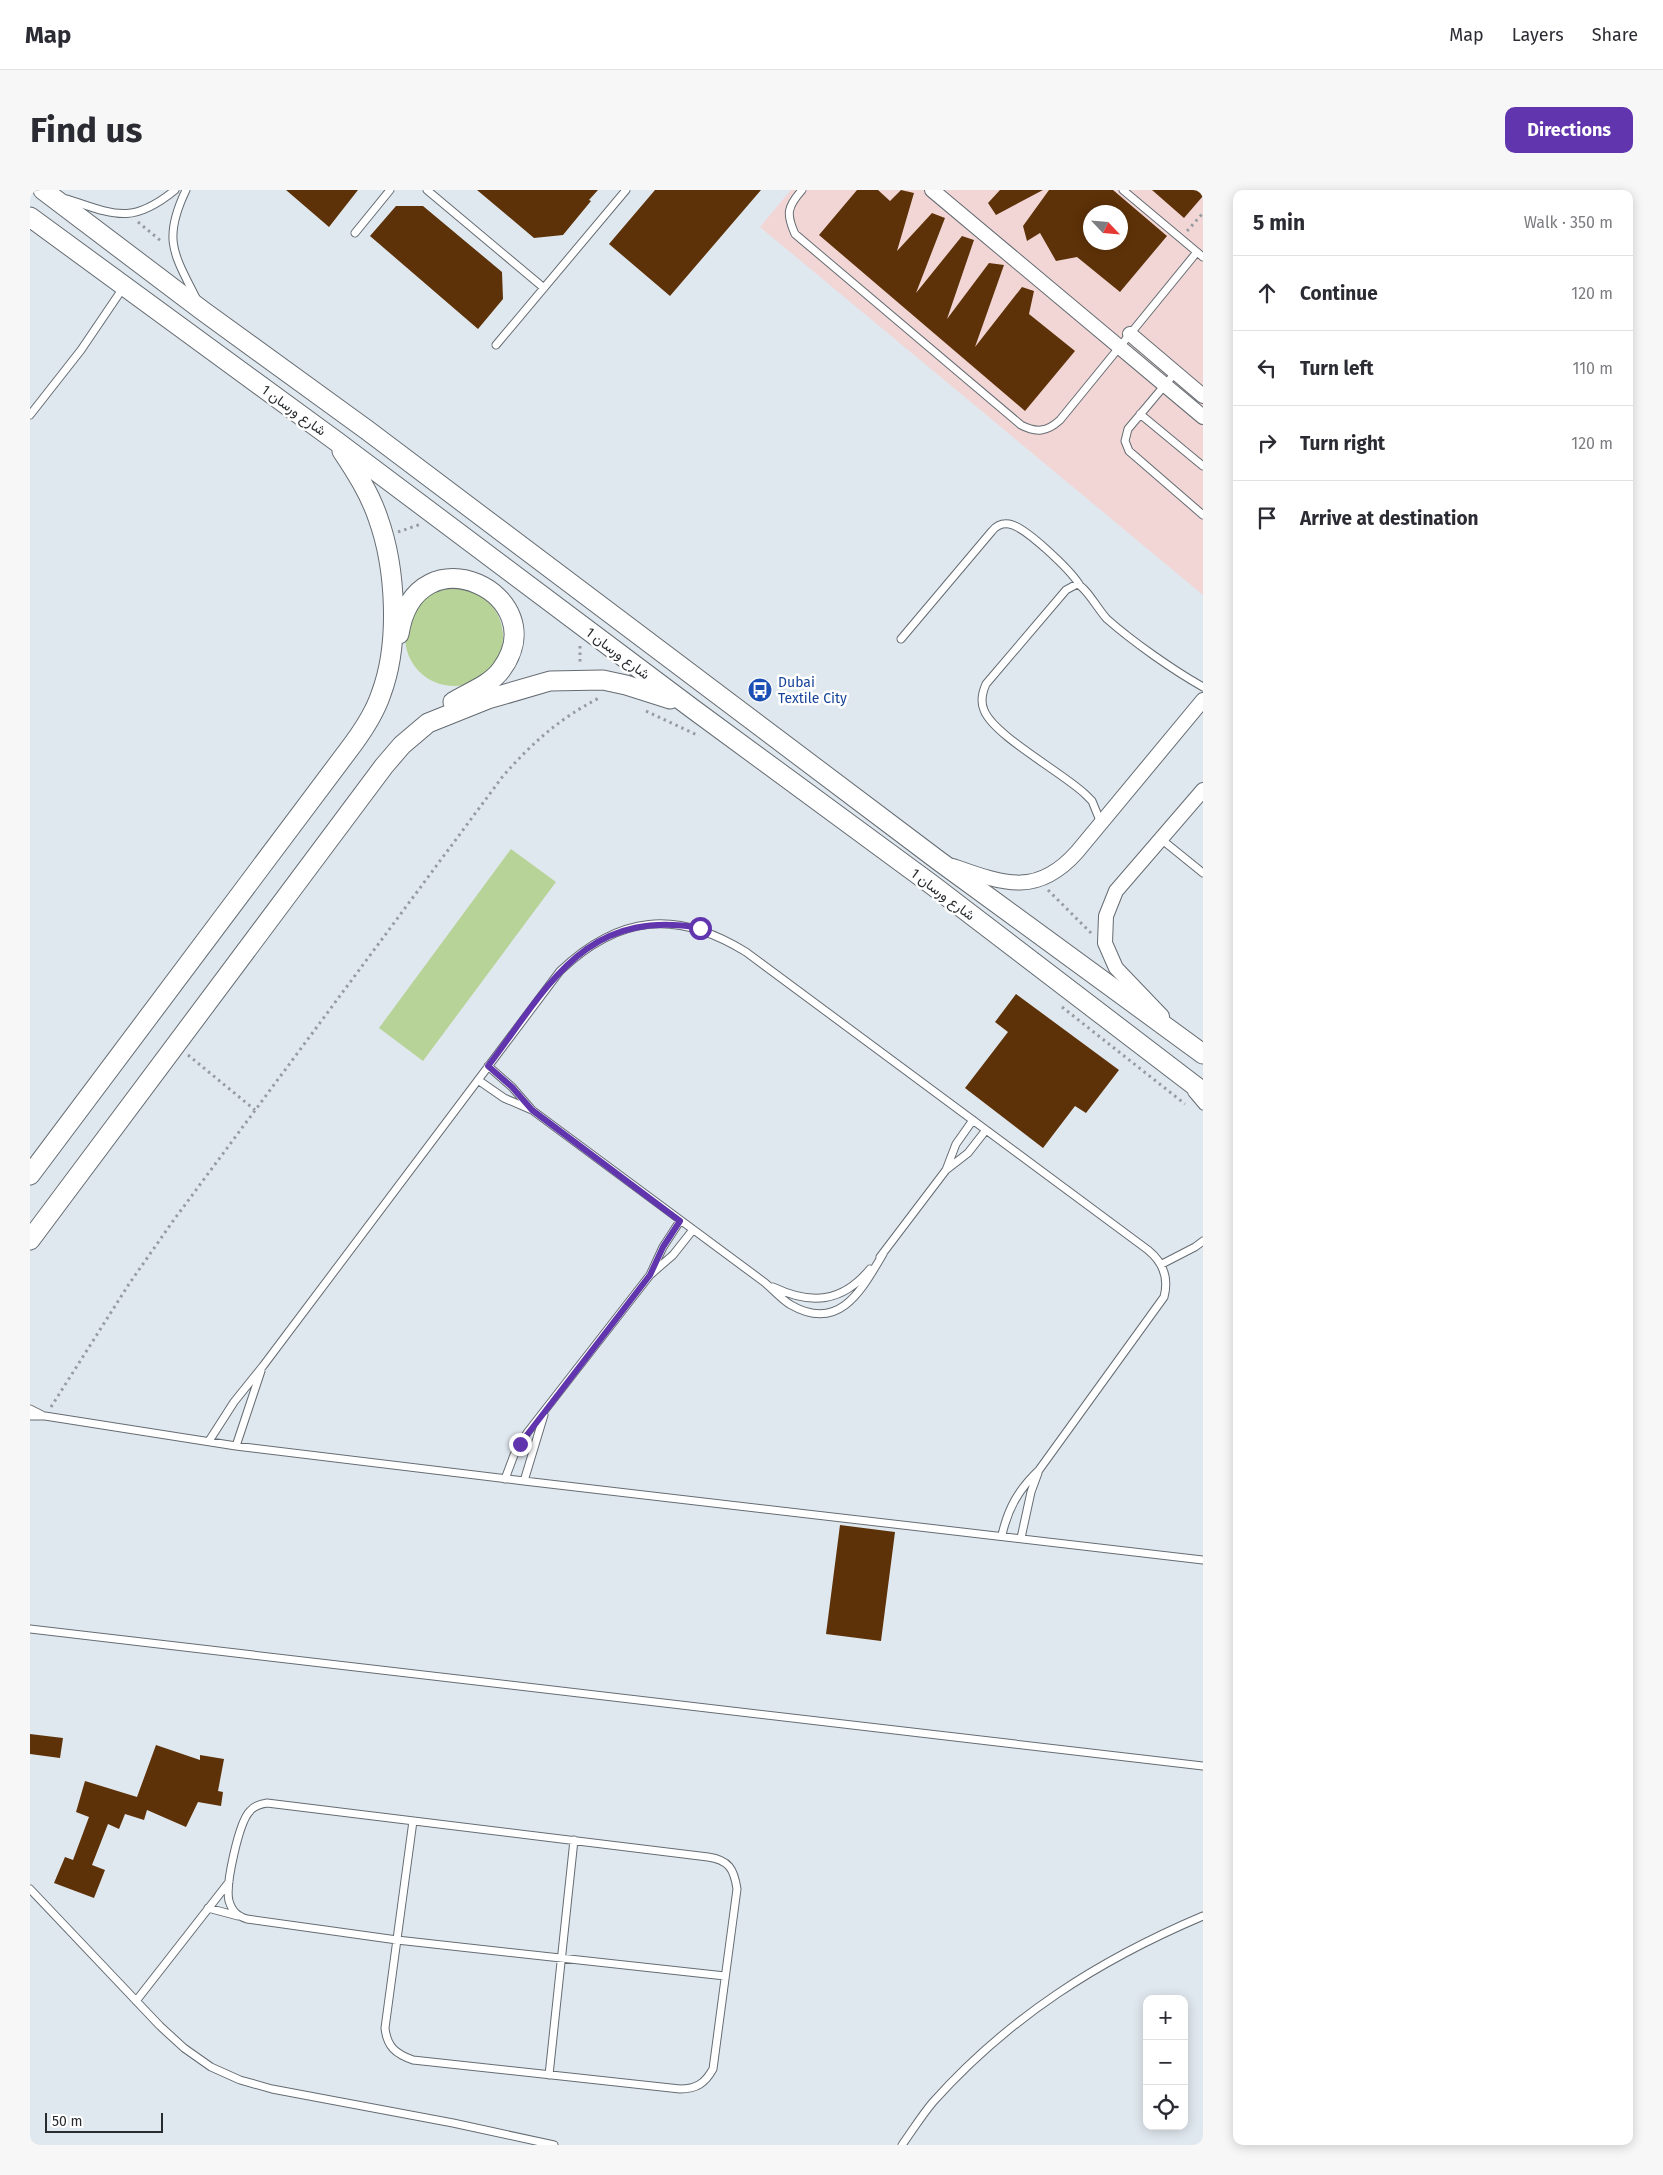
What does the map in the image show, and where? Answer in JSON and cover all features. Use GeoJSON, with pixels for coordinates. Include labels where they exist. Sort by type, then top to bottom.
{"type":"FeatureCollection","features":[{"type":"Feature","properties":{"kind":"street"},"geometry":{"type":"LineString","coordinates":[[932,190],[1203,418]]}},
{"type":"Feature","properties":{"kind":"street","name":"شارع ورسان 1"},"geometry":{"type":"LineString","coordinates":[[46,192],[203,311],[368,430],[939,861],[1199,1051]]}},
{"type":"Feature","properties":{"kind":"street","name":"شارع ورسان 1"},"geometry":{"type":"LineString","coordinates":[[30,216],[336,441],[693,709],[931,884],[1203,1092]]}},
{"type":"Feature","properties":{"kind":"street"},"geometry":{"type":"LineString","coordinates":[[1130,334],[1203,396]]}},
{"type":"Feature","properties":{"kind":"street"},"geometry":{"type":"LineString","coordinates":[[336,441],[370,499],[384,536],[390,565],[393,627],[389,661],[381,694]]}},
{"type":"Feature","properties":{"kind":"street"},"geometry":{"type":"LineString","coordinates":[[30,1174],[353,744],[390,678],[403,615],[411,600],[423,589],[437,582],[454,578],[470,580],[485,586],[498,596],[507,609],[512,625],[513,641],[509,657],[501,671],[488,682],[455,701],[402,745],[384,766],[30,1240]]}},
{"type":"Feature","properties":{"kind":"street"},"geometry":{"type":"LineString","coordinates":[[428,723],[480,702],[550,680],[603,680],[660,695],[693,709]]}},
{"type":"Feature","properties":{"kind":"street"},"geometry":{"type":"LineString","coordinates":[[939,861],[994,881],[1012,884],[1029,883],[1042,879],[1061,868],[1101,823],[1203,700]]}},
{"type":"Feature","properties":{"kind":"street"},"geometry":{"type":"LineString","coordinates":[[1199,1051],[1116,968],[1105,943],[1104,929],[1110,902],[1116,890],[1203,790]]}},
{"type":"Feature","properties":{"kind":"lane"},"geometry":{"type":"LineString","coordinates":[[46,192],[108,212],[126,214],[151,208],[174,190]]}},
{"type":"Feature","properties":{"kind":"lane"},"geometry":{"type":"LineString","coordinates":[[186,190],[174,220],[172,239],[179,264],[203,311]]}},
{"type":"Feature","properties":{"kind":"lane"},"geometry":{"type":"LineString","coordinates":[[355,233],[390,190]]}},
{"type":"Feature","properties":{"kind":"lane"},"geometry":{"type":"LineString","coordinates":[[427,190],[544,288]]}},
{"type":"Feature","properties":{"kind":"lane"},"geometry":{"type":"LineString","coordinates":[[496,345],[626,190]]}},
{"type":"Feature","properties":{"kind":"lane"},"geometry":{"type":"LineString","coordinates":[[802,190],[793,200],[788,218],[795,234],[1021,425],[1037,431],[1054,426],[1197,252]]}},
{"type":"Feature","properties":{"kind":"lane"},"geometry":{"type":"LineString","coordinates":[[1123,190],[1203,257]]}},
{"type":"Feature","properties":{"kind":"lane"},"geometry":{"type":"LineString","coordinates":[[30,415],[81,350],[125,285]]}},
{"type":"Feature","properties":{"kind":"lane"},"geometry":{"type":"LineString","coordinates":[[1175,373],[1140,414],[1125,435],[1125,440],[1129,451],[1203,515]]}},
{"type":"Feature","properties":{"kind":"lane"},"geometry":{"type":"LineString","coordinates":[[1140,414],[1203,466]]}},
{"type":"Feature","properties":{"kind":"lane"},"geometry":{"type":"LineString","coordinates":[[901,639],[992,531],[999,525],[1010,524],[1019,528],[1066,566],[1102,613],[1115,625],[1172,667],[1203,687]]}},
{"type":"Feature","properties":{"kind":"lane"},"geometry":{"type":"LineString","coordinates":[[1079,584],[1070,587],[991,678],[983,691],[982,699],[987,716],[997,726],[1017,744],[1092,801],[1101,823]]}},
{"type":"Feature","properties":{"kind":"lane"},"geometry":{"type":"LineString","coordinates":[[1161,839],[1203,873]]}},
{"type":"Feature","properties":{"kind":"lane"},"geometry":{"type":"LineString","coordinates":[[209,1441],[234,1402],[560,972],[579,954],[600,939],[624,930],[649,924],[675,924],[700,928],[724,938],[746,952],[1156,1256],[1162,1264],[1166,1274],[1167,1286],[1161,1302],[1039,1470],[1014,1499],[1006,1517],[1002,1535]]}},
{"type":"Feature","properties":{"kind":"lane"},"geometry":{"type":"LineString","coordinates":[[488,1066],[512,1087],[532,1110],[692,1231],[764,1282],[790,1304],[806,1311],[823,1313],[840,1309],[854,1299],[883,1254],[946,1170],[968,1153],[986,1130]]}},
{"type":"Feature","properties":{"kind":"lane"},"geometry":{"type":"LineString","coordinates":[[1180,1074],[1203,1106]]}},
{"type":"Feature","properties":{"kind":"lane"},"geometry":{"type":"LineString","coordinates":[[478,1080],[504,1098],[532,1110]]}},
{"type":"Feature","properties":{"kind":"lane"},"geometry":{"type":"LineString","coordinates":[[946,1170],[956,1144],[973,1120]]}},
{"type":"Feature","properties":{"kind":"lane"},"geometry":{"type":"LineString","coordinates":[[650,1275],[663,1247],[680,1221]]}},
{"type":"Feature","properties":{"kind":"lane"},"geometry":{"type":"LineString","coordinates":[[505,1479],[520,1444],[650,1275],[673,1255],[692,1231]]}},
{"type":"Feature","properties":{"kind":"lane"},"geometry":{"type":"LineString","coordinates":[[1162,1264],[1203,1241]]}},
{"type":"Feature","properties":{"kind":"lane"},"geometry":{"type":"LineString","coordinates":[[764,1282],[789,1294],[808,1299],[828,1298],[847,1291],[862,1278],[883,1254]]}},
{"type":"Feature","properties":{"kind":"lane"},"geometry":{"type":"LineString","coordinates":[[236,1446],[263,1366]]}},
{"type":"Feature","properties":{"kind":"lane"},"geometry":{"type":"LineString","coordinates":[[30,1409],[45,1416]]}},
{"type":"Feature","properties":{"kind":"lane"},"geometry":{"type":"LineString","coordinates":[[524,1481],[544,1414]]}},
{"type":"Feature","properties":{"kind":"lane"},"geometry":{"type":"LineString","coordinates":[[30,1416],[45,1416],[236,1446],[1203,1560]]}},
{"type":"Feature","properties":{"kind":"lane"},"geometry":{"type":"LineString","coordinates":[[1021,1538],[1031,1492],[1039,1470]]}},
{"type":"Feature","properties":{"kind":"lane"},"geometry":{"type":"LineString","coordinates":[[30,1629],[1203,1766]]}},
{"type":"Feature","properties":{"kind":"lane"},"geometry":{"type":"LineString","coordinates":[[238,1916],[230,1902],[229,1882],[243,1822],[249,1811],[256,1805],[267,1802],[719,1859],[730,1866],[735,1876],[737,1889],[713,2069],[708,2079],[699,2086],[680,2089],[413,2060],[392,2050],[386,2039],[385,2028],[413,1821]]}},
{"type":"Feature","properties":{"kind":"lane"},"geometry":{"type":"LineString","coordinates":[[549,2075],[574,1840]]}},
{"type":"Feature","properties":{"kind":"lane"},"geometry":{"type":"LineString","coordinates":[[136,2001],[229,1882]]}},
{"type":"Feature","properties":{"kind":"lane"},"geometry":{"type":"LineString","coordinates":[[30,1889],[136,2001],[184,2048],[211,2067],[240,2080],[272,2089],[453,2123],[554,2145]]}},
{"type":"Feature","properties":{"kind":"lane"},"geometry":{"type":"LineString","coordinates":[[208,1908],[247,1919],[397,1940],[725,1976]]}},
{"type":"Feature","properties":{"kind":"lane"},"geometry":{"type":"LineString","coordinates":[[902,2145],[932,2104],[963,2071],[1030,2012],[1104,1963],[1143,1942],[1203,1916]]}},
{"type":"Feature","properties":{"kind":"path"},"geometry":{"type":"LineString","coordinates":[[1181,238],[1203,213]]}},
{"type":"Feature","properties":{"kind":"path"},"geometry":{"type":"LineString","coordinates":[[136,221],[161,241]]}},
{"type":"Feature","properties":{"kind":"path"},"geometry":{"type":"LineString","coordinates":[[45,1416],[129,1284],[255,1110],[503,776],[529,746],[558,721],[600,696],[581,692],[581,679]]}},
{"type":"Feature","properties":{"kind":"path"},"geometry":{"type":"LineString","coordinates":[[643,710],[704,739]]}},
{"type":"Feature","properties":{"kind":"path"},"geometry":{"type":"LineString","coordinates":[[1048,890],[1095,936]]}},
{"type":"Feature","properties":{"kind":"path"},"geometry":{"type":"LineString","coordinates":[[1057,1004],[1188,1106]]}},
{"type":"Feature","properties":{"kind":"path"},"geometry":{"type":"LineString","coordinates":[[176,1045],[255,1110]]}},
{"type":"Feature","properties":{"kind":"shaded area"},"geometry":{"type":"Polygon","coordinates":[[[791,190],[1203,190],[1203,595],[760,227],[791,190]]]}},
{"type":"Feature","properties":{"kind":"green space"},"geometry":{"type":"Polygon","coordinates":[[[454,588],[473,591],[489,602],[500,618],[503,637],[500,656],[489,672],[473,683],[454,686],[435,683],[419,672],[408,656],[405,637],[408,618],[419,602],[435,591],[454,588]]]}},
{"type":"Feature","properties":{"kind":"green space"},"geometry":{"type":"Polygon","coordinates":[[[511,849],[556,882],[423,1061],[379,1028],[511,849]]]}},
{"type":"Feature","properties":{"kind":"building"},"geometry":{"type":"Polygon","coordinates":[[[286,190],[358,190],[329,227],[286,190]]]}},
{"type":"Feature","properties":{"kind":"building"},"geometry":{"type":"Polygon","coordinates":[[[477,190],[598,190],[563,235],[534,238],[477,190]]]}},
{"type":"Feature","properties":{"kind":"building"},"geometry":{"type":"Polygon","coordinates":[[[655,190],[761,190],[670,296],[609,244],[655,190]]]}},
{"type":"Feature","properties":{"kind":"building"},"geometry":{"type":"Polygon","coordinates":[[[857,190],[878,190],[890,201],[901,190],[914,193],[897,251],[932,213],[945,218],[916,293],[962,236],[974,240],[947,319],[989,263],[1004,265],[975,347],[1022,287],[1034,291],[1029,314],[1075,351],[1025,411],[819,235],[857,190]]]}},
{"type":"Feature","properties":{"kind":"building"},"geometry":{"type":"Polygon","coordinates":[[[1000,190],[1043,190],[996,215],[988,203],[1000,190]]]}},
{"type":"Feature","properties":{"kind":"building"},"geometry":{"type":"Polygon","coordinates":[[[1049,190],[1113,190],[1167,236],[1120,292],[1077,257],[1056,261],[1040,233],[1027,241],[1023,226],[1049,190]]]}},
{"type":"Feature","properties":{"kind":"building"},"geometry":{"type":"Polygon","coordinates":[[[1152,190],[1203,190],[1203,196],[1184,218],[1152,190]]]}},
{"type":"Feature","properties":{"kind":"building"},"geometry":{"type":"Polygon","coordinates":[[[396,206],[423,206],[502,272],[503,299],[478,329],[370,236],[396,206]]]}},
{"type":"Feature","properties":{"kind":"building"},"geometry":{"type":"Polygon","coordinates":[[[1016,994],[1119,1070],[1086,1113],[1075,1106],[1043,1148],[965,1088],[1008,1032],[995,1022],[1016,994]]]}},
{"type":"Feature","properties":{"kind":"building"},"geometry":{"type":"Polygon","coordinates":[[[840,1525],[895,1532],[881,1641],[826,1634],[840,1525]]]}},
{"type":"Feature","properties":{"kind":"building"},"geometry":{"type":"Polygon","coordinates":[[[30,1734],[63,1738],[60,1758],[30,1754],[30,1734]]]}},
{"type":"Feature","properties":{"kind":"building"},"geometry":{"type":"Polygon","coordinates":[[[156,1745],[200,1760],[200,1755],[224,1759],[218,1791],[223,1792],[221,1806],[198,1802],[186,1827],[147,1810],[144,1820],[125,1814],[119,1829],[108,1824],[92,1865],[105,1870],[94,1898],[54,1883],[65,1857],[73,1860],[89,1817],[76,1812],[85,1781],[137,1797],[156,1745]]]}},
{"type":"Feature","properties":{"kind":"place","name":"Dubai Textile City"},"geometry":{"type":"Point","coordinates":[760,690]}},
{"type":"Feature","properties":{"kind":"route"},"geometry":{"type":"LineString","coordinates":[[520,1444],[650,1275],[663,1247],[680,1221],[532,1110],[501,1076],[488,1066],[560,972],[579,954],[600,939],[624,930],[649,924],[675,924],[700,928]]}}]}
